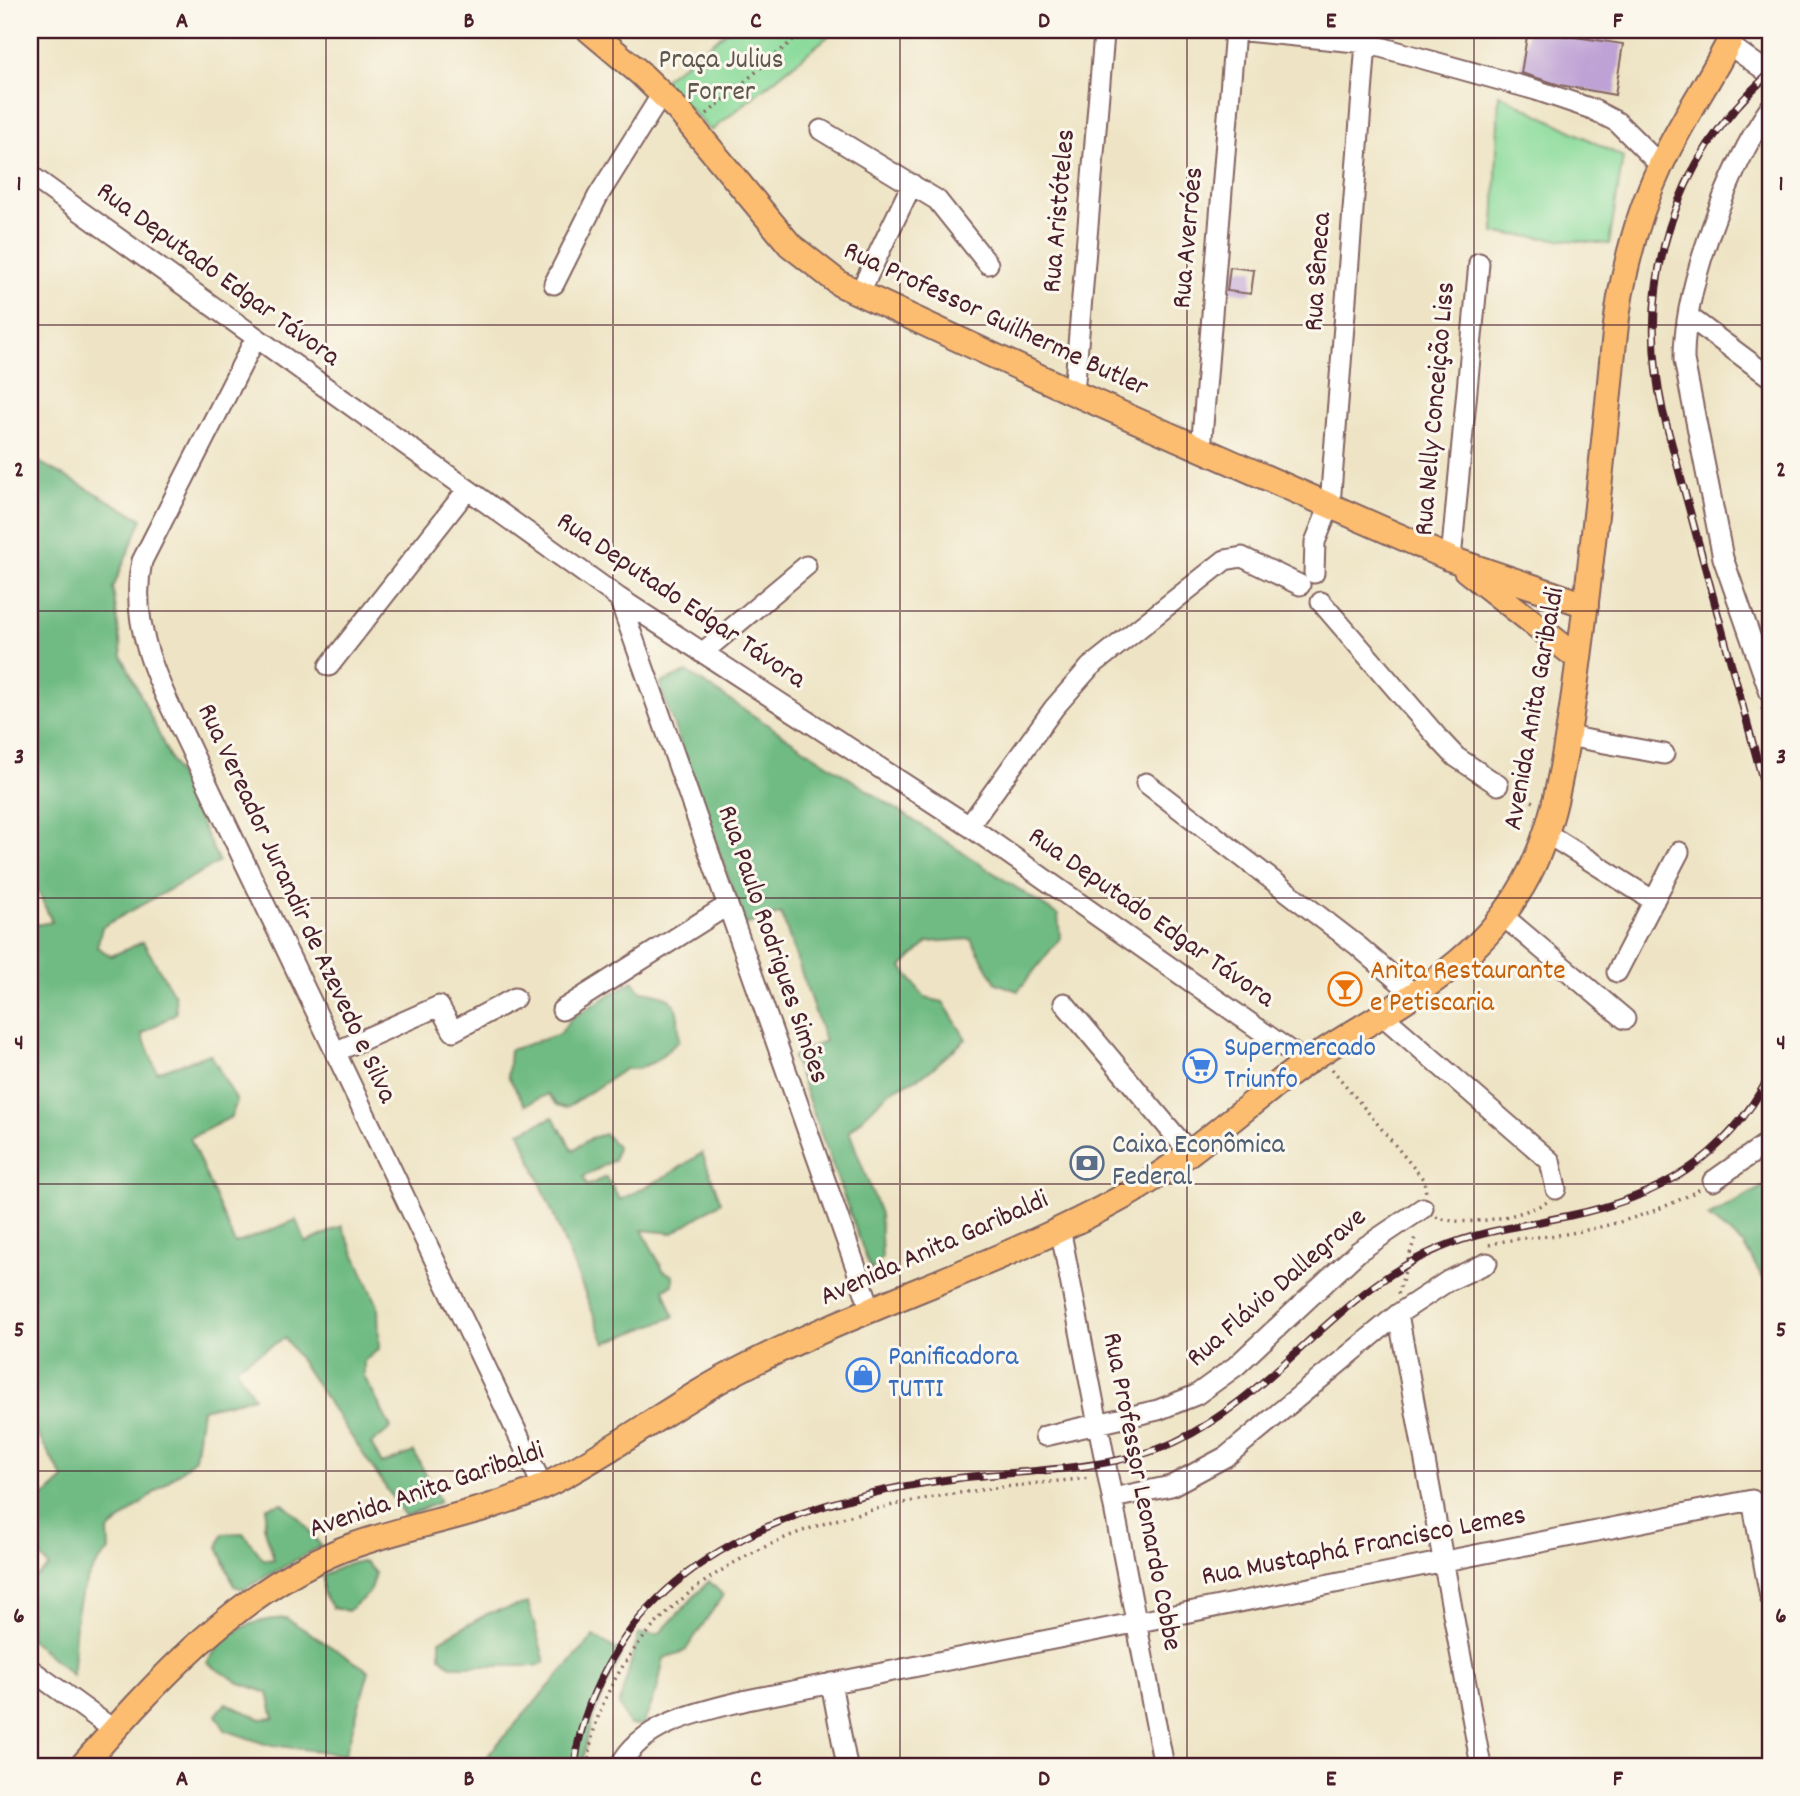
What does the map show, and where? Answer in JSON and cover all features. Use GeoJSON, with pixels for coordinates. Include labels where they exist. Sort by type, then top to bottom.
{"type":"FeatureCollection","features":[{"type":"Feature","properties":{"kind":"main road","name":"Rua Professor Guilherme Butler"},"geometry":{"type":"LineString","coordinates":[[589,30],[662,94],[790,245],[822,273],[859,294],[1074,393],[1451,559],[1586,605]]}},
{"type":"Feature","properties":{"kind":"main road","name":"Avenida Anita Garibaldi"},"geometry":{"type":"LineString","coordinates":[[82,1766],[114,1730],[223,1621],[282,1579],[340,1551],[376,1538],[499,1503],[542,1486],[606,1453],[727,1376],[1060,1228],[1128,1195],[1313,1058],[1416,996],[1466,957],[1503,916],[1532,871],[1549,822],[1567,736],[1579,659],[1620,295],[1637,226],[1660,165],[1732,37]]}},
{"type":"Feature","properties":{"kind":"main road","name":"Rua Professor Guilherme Butler"},"geometry":{"type":"LineString","coordinates":[[1451,559],[1579,659]]}},
{"type":"Feature","properties":{"kind":"street"},"geometry":{"type":"LineString","coordinates":[[1234,30],[1366,43],[1592,108],[1617,122],[1660,165]]}},
{"type":"Feature","properties":{"kind":"street","name":"Rua Averróes"},"geometry":{"type":"LineString","coordinates":[[1201,450],[1234,30]]}},
{"type":"Feature","properties":{"kind":"street","name":"Rua Aristóteles"},"geometry":{"type":"LineString","coordinates":[[1074,393],[1104,34]]}},
{"type":"Feature","properties":{"kind":"street"},"geometry":{"type":"LineString","coordinates":[[1732,37],[1770,71]]}},
{"type":"Feature","properties":{"kind":"street","name":"Rua Sêneca"},"geometry":{"type":"LineString","coordinates":[[1307,579],[1315,542],[1330,505],[1366,43]]}},
{"type":"Feature","properties":{"kind":"street"},"geometry":{"type":"LineString","coordinates":[[554,284],[598,196],[662,94]]}},
{"type":"Feature","properties":{"kind":"street"},"geometry":{"type":"LineString","coordinates":[[1770,108],[1752,137],[1727,193],[1688,316],[1684,360],[1705,460],[1717,535],[1770,693]]}},
{"type":"Feature","properties":{"kind":"street"},"geometry":{"type":"LineString","coordinates":[[821,130],[912,184],[948,210],[988,264]]}},
{"type":"Feature","properties":{"kind":"street","name":"Rua Deputado Edgar Távora"},"geometry":{"type":"LineString","coordinates":[[30,175],[619,598],[969,826],[1313,1058]]}},
{"type":"Feature","properties":{"kind":"street"},"geometry":{"type":"LineString","coordinates":[[859,294],[912,184]]}},
{"type":"Feature","properties":{"kind":"street","name":"Rua Nelly Conceição Liss"},"geometry":{"type":"LineString","coordinates":[[1451,559],[1479,263]]}},
{"type":"Feature","properties":{"kind":"street"},"geometry":{"type":"LineString","coordinates":[[1688,316],[1770,377]]}},
{"type":"Feature","properties":{"kind":"street","name":"Rua Vereador Jurandir de Azevedo e Silva"},"geometry":{"type":"LineString","coordinates":[[255,339],[152,537],[137,585],[138,608],[149,654],[172,710],[542,1486]]}},
{"type":"Feature","properties":{"kind":"street"},"geometry":{"type":"LineString","coordinates":[[329,666],[467,490]]}},
{"type":"Feature","properties":{"kind":"street"},"geometry":{"type":"LineString","coordinates":[[969,826],[1054,708],[1080,677],[1108,651],[1225,560],[1242,557],[1307,579],[1313,603],[1321,602],[1438,739],[1456,757],[1498,785]]}},
{"type":"Feature","properties":{"kind":"street"},"geometry":{"type":"LineString","coordinates":[[702,653],[806,566]]}},
{"type":"Feature","properties":{"kind":"street","name":"Rua Paulo Rodrigues Simões"},"geometry":{"type":"LineString","coordinates":[[619,598],[871,1310]]}},
{"type":"Feature","properties":{"kind":"street"},"geometry":{"type":"LineString","coordinates":[[1567,736],[1664,754]]}},
{"type":"Feature","properties":{"kind":"street"},"geometry":{"type":"LineString","coordinates":[[1146,783],[1358,946],[1416,996]]}},
{"type":"Feature","properties":{"kind":"street"},"geometry":{"type":"LineString","coordinates":[[1549,822],[1654,901]]}},
{"type":"Feature","properties":{"kind":"street"},"geometry":{"type":"LineString","coordinates":[[1617,972],[1679,852]]}},
{"type":"Feature","properties":{"kind":"street"},"geometry":{"type":"LineString","coordinates":[[562,1010],[728,905]]}},
{"type":"Feature","properties":{"kind":"street"},"geometry":{"type":"LineString","coordinates":[[1503,916],[1625,1019]]}},
{"type":"Feature","properties":{"kind":"street"},"geometry":{"type":"LineString","coordinates":[[335,1052],[439,1006],[453,1031],[515,998]]}},
{"type":"Feature","properties":{"kind":"street"},"geometry":{"type":"LineString","coordinates":[[1064,1003],[1189,1152]]}},
{"type":"Feature","properties":{"kind":"street"},"geometry":{"type":"LineString","coordinates":[[1383,1016],[1550,1161],[1556,1189]]}},
{"type":"Feature","properties":{"kind":"street"},"geometry":{"type":"LineString","coordinates":[[1713,1181],[1770,1141]]}},
{"type":"Feature","properties":{"kind":"street","name":"Rua Flávio Dallegrave"},"geometry":{"type":"LineString","coordinates":[[1045,1436],[1158,1410],[1196,1395],[1236,1366],[1359,1251],[1423,1208]]}},
{"type":"Feature","properties":{"kind":"street","name":"Rua Professor Leonardo Cobbe"},"geometry":{"type":"LineString","coordinates":[[1060,1228],[1164,1766]]}},
{"type":"Feature","properties":{"kind":"street"},"geometry":{"type":"LineString","coordinates":[[1112,1498],[1171,1486],[1227,1456],[1398,1314],[1439,1286],[1488,1263]]}},
{"type":"Feature","properties":{"kind":"street"},"geometry":{"type":"LineString","coordinates":[[1398,1314],[1481,1766]]}},
{"type":"Feature","properties":{"kind":"street","name":"Rua Mustaphá Francisco Lemes"},"geometry":{"type":"LineString","coordinates":[[623,1759],[650,1733],[709,1710],[831,1682],[1752,1500],[1770,1597]]}},
{"type":"Feature","properties":{"kind":"street"},"geometry":{"type":"LineString","coordinates":[[30,1668],[114,1730]]}},
{"type":"Feature","properties":{"kind":"street"},"geometry":{"type":"LineString","coordinates":[[831,1682],[847,1766]]}},
{"type":"Feature","properties":{"kind":"path"},"geometry":{"type":"LineString","coordinates":[[692,127],[793,40]]}},
{"type":"Feature","properties":{"kind":"path"},"geometry":{"type":"LineString","coordinates":[[1498,785],[1549,822]]}},
{"type":"Feature","properties":{"kind":"path"},"geometry":{"type":"LineString","coordinates":[[1313,1058],[1424,1180],[1426,1191],[1423,1208],[1398,1292],[1398,1314]]}},
{"type":"Feature","properties":{"kind":"path"},"geometry":{"type":"LineString","coordinates":[[1423,1208],[1454,1223],[1478,1222],[1546,1204],[1556,1189]]}},
{"type":"Feature","properties":{"kind":"path"},"geometry":{"type":"LineString","coordinates":[[589,1766],[600,1713],[618,1672],[649,1630],[689,1593],[735,1562],[787,1535],[828,1521],[943,1497],[1093,1478]]}},
{"type":"Feature","properties":{"kind":"green space","name":"Praça Julius Forrer"},"geometry":{"type":"Polygon","coordinates":[[[729,30],[836,30],[711,131],[662,80],[729,30]]]}},
{"type":"Feature","properties":{"kind":"green space"},"geometry":{"type":"Polygon","coordinates":[[[1499,94],[1623,157],[1609,244],[1494,233],[1499,94]]]}},
{"type":"Feature","properties":{"kind":"green space"},"geometry":{"type":"Polygon","coordinates":[[[30,457],[142,519],[113,588],[122,656],[219,862],[102,927],[97,947],[111,956],[143,942],[175,996],[176,1013],[142,1034],[157,1072],[210,1054],[237,1101],[231,1117],[190,1138],[235,1244],[296,1220],[306,1243],[342,1226],[378,1306],[379,1349],[364,1361],[364,1376],[391,1428],[371,1444],[382,1464],[414,1452],[440,1502],[405,1516],[285,1338],[235,1367],[254,1397],[202,1409],[195,1459],[108,1531],[109,1551],[88,1578],[78,1609],[73,1676],[30,1639],[30,1581],[49,1567],[30,1543],[30,1501],[45,1496],[64,1479],[30,1422],[30,926],[52,922],[30,873],[30,457]]]}},
{"type":"Feature","properties":{"kind":"green space"},"geometry":{"type":"Polygon","coordinates":[[[687,672],[1058,915],[1060,938],[1018,991],[996,983],[971,939],[928,942],[902,967],[925,998],[943,1002],[966,1039],[927,1073],[889,1092],[849,1131],[880,1214],[882,1258],[871,1271],[793,1057],[825,1041],[781,913],[745,925],[659,684],[687,672]]]}},
{"type":"Feature","properties":{"kind":"green space"},"geometry":{"type":"Polygon","coordinates":[[[633,981],[641,991],[663,996],[674,1004],[677,1010],[679,1041],[654,1062],[637,1069],[625,1069],[566,1108],[557,1105],[548,1094],[525,1105],[508,1076],[510,1050],[560,1034],[570,1019],[633,981]]]}},
{"type":"Feature","properties":{"kind":"green space"},"geometry":{"type":"Polygon","coordinates":[[[553,1117],[573,1150],[591,1138],[605,1134],[617,1146],[614,1160],[583,1177],[587,1186],[606,1177],[620,1200],[665,1177],[702,1153],[721,1202],[673,1233],[642,1230],[663,1270],[673,1276],[673,1285],[664,1289],[674,1317],[605,1343],[520,1132],[553,1117]]]}},
{"type":"Feature","properties":{"kind":"green space"},"geometry":{"type":"Polygon","coordinates":[[[1766,1185],[1770,1188],[1770,1290],[1743,1244],[1708,1217],[1766,1185]]]}},
{"type":"Feature","properties":{"kind":"green space"},"geometry":{"type":"Polygon","coordinates":[[[282,1503],[300,1519],[321,1546],[244,1589],[234,1586],[218,1547],[223,1534],[243,1533],[263,1559],[274,1560],[264,1526],[267,1507],[282,1503]]]}},
{"type":"Feature","properties":{"kind":"green space"},"geometry":{"type":"Polygon","coordinates":[[[365,1562],[375,1573],[369,1593],[348,1611],[333,1608],[323,1593],[323,1575],[350,1563],[365,1562]]]}},
{"type":"Feature","properties":{"kind":"green space"},"geometry":{"type":"Polygon","coordinates":[[[709,1581],[723,1595],[685,1651],[664,1658],[657,1690],[643,1725],[629,1725],[619,1705],[639,1634],[659,1634],[709,1581]]]}},
{"type":"Feature","properties":{"kind":"green space"},"geometry":{"type":"Polygon","coordinates":[[[528,1603],[545,1662],[536,1666],[451,1666],[440,1656],[440,1640],[489,1613],[528,1603]]]}},
{"type":"Feature","properties":{"kind":"green space"},"geometry":{"type":"Polygon","coordinates":[[[286,1618],[369,1671],[345,1755],[265,1744],[225,1730],[216,1715],[226,1703],[261,1719],[274,1718],[268,1693],[240,1683],[207,1663],[223,1642],[240,1629],[261,1621],[286,1618]]]}},
{"type":"Feature","properties":{"kind":"green space"},"geometry":{"type":"Polygon","coordinates":[[[594,1636],[622,1653],[592,1722],[583,1766],[478,1766],[594,1636]]]}},
{"type":"Feature","properties":{"kind":"building"},"geometry":{"type":"Polygon","coordinates":[[[1528,30],[1623,44],[1615,95],[1560,85],[1521,73],[1528,30]]]}},
{"type":"Feature","properties":{"kind":"building"},"geometry":{"type":"Polygon","coordinates":[[[1230,267],[1254,270],[1251,294],[1227,291],[1230,267]]]}},
{"type":"Feature","properties":{"kind":"railway"},"geometry":{"type":"LineString","coordinates":[[1770,73],[1736,108],[1708,145],[1686,185],[1669,228],[1659,272],[1654,317],[1656,364],[1663,412],[1770,807]]}},
{"type":"Feature","properties":{"kind":"railway"},"geometry":{"type":"LineString","coordinates":[[575,1766],[582,1728],[595,1692],[606,1669],[635,1624],[670,1587],[712,1556],[757,1532],[806,1512],[856,1497],[959,1478],[1097,1464],[1151,1452],[1175,1442],[1211,1422],[1244,1397],[1337,1316],[1403,1267],[1440,1248],[1471,1237],[1568,1216],[1632,1198],[1687,1170],[1711,1152],[1732,1130],[1752,1105],[1770,1075]]}},
{"type":"Feature","properties":{"kind":"place","name":"Anita Restaurante e Petiscaria"},"geometry":{"type":"Point","coordinates":[1345,989]}},
{"type":"Feature","properties":{"kind":"place","name":"Supermercado Triunfo"},"geometry":{"type":"Point","coordinates":[1200,1066]}},
{"type":"Feature","properties":{"kind":"place","name":"Caixa Econômica Federal"},"geometry":{"type":"Point","coordinates":[1087,1163]}},
{"type":"Feature","properties":{"kind":"place","name":"Panificadora TUTTI"},"geometry":{"type":"Point","coordinates":[863,1375]}}]}
